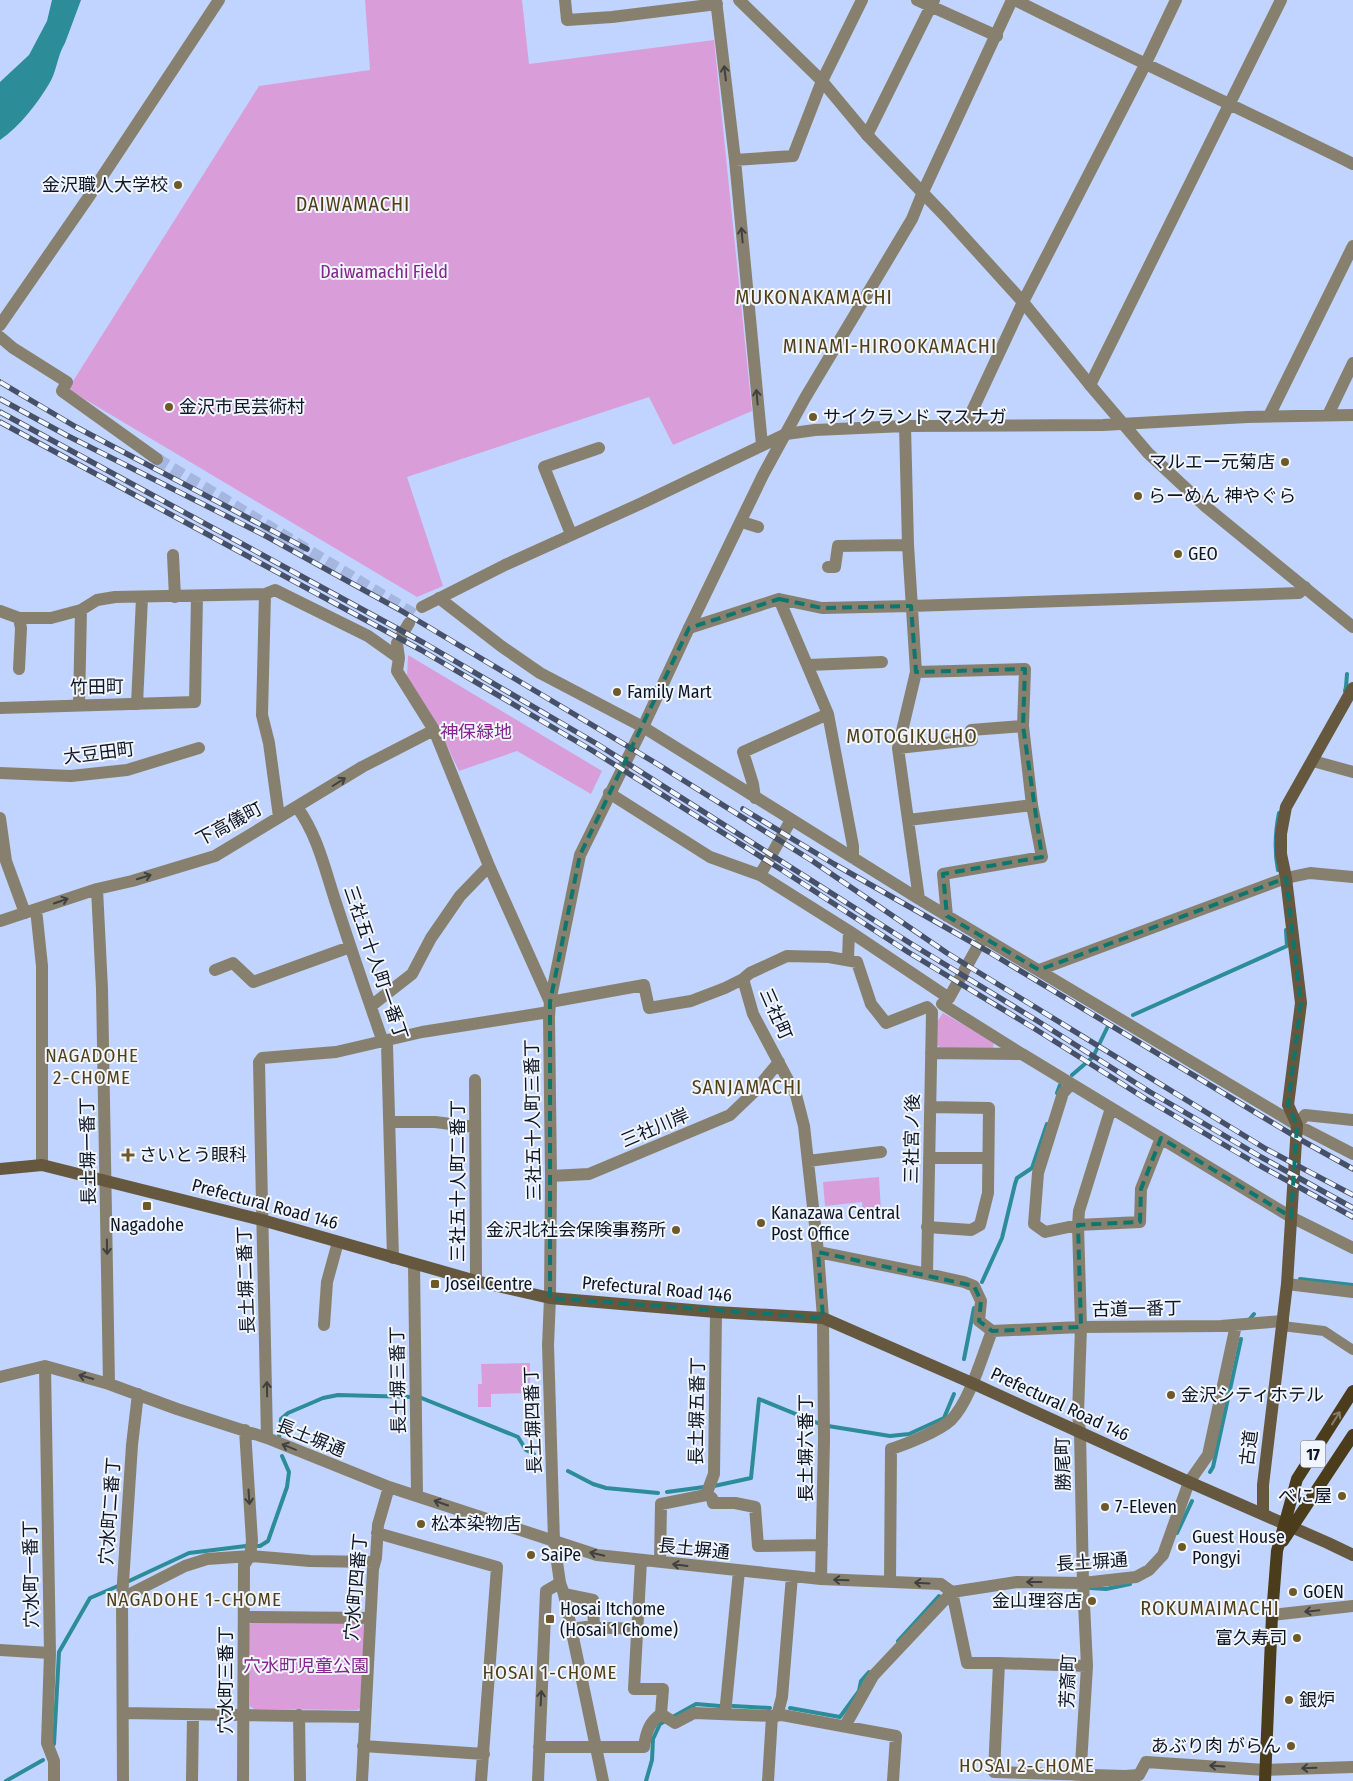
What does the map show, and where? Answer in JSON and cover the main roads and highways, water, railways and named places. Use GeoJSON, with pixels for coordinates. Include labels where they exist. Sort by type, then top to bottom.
{"type":"FeatureCollection","features":[{"type":"Feature","properties":{"kind":"main road","name":"古道"},"geometry":{"type":"LineString","coordinates":[[1263,1514],[1262,1485],[1287,1284],[1297,1125],[1288,1105],[1301,1004],[1286,878],[1281,854],[1281,834],[1286,807],[1353,688]]}},
{"type":"Feature","properties":{"kind":"main road","name":"Prefectural Road 146"},"geometry":{"type":"LineString","coordinates":[[0,1169],[42,1164],[262,1220],[476,1281],[550,1298],[716,1312],[823,1318],[972,1382],[1353,1555]]}},
{"type":"Feature","properties":{"kind":"main road","name":"17"},"geometry":{"type":"LineString","coordinates":[[1265,1775],[1272,1615],[1277,1551],[1288,1525],[1297,1479],[1353,1391]]}},
{"type":"Feature","properties":{"kind":"main road","name":"17"},"geometry":{"type":"LineString","coordinates":[[1288,1525],[1353,1435]]}},
{"type":"Feature","properties":{"kind":"waterway"},"geometry":{"type":"LineString","coordinates":[[1345,691],[1347,674]]}},
{"type":"Feature","properties":{"kind":"waterway"},"geometry":{"type":"LineString","coordinates":[[1278,870],[1276,841],[1279,813]]}},
{"type":"Feature","properties":{"kind":"waterway"},"geometry":{"type":"LineString","coordinates":[[1133,1015],[1287,946],[1286,930]]}},
{"type":"Feature","properties":{"kind":"waterway"},"geometry":{"type":"LineString","coordinates":[[1072,1075],[1093,1057],[1108,1026],[1111,1025]]}},
{"type":"Feature","properties":{"kind":"waterway"},"geometry":{"type":"LineString","coordinates":[[1057,1093],[1060,1085]]}},
{"type":"Feature","properties":{"kind":"waterway"},"geometry":{"type":"LineString","coordinates":[[982,1282],[1002,1238],[1017,1178],[1032,1168],[1047,1124]]}},
{"type":"Feature","properties":{"kind":"waterway"},"geometry":{"type":"LineString","coordinates":[[1300,1279],[1353,1285]]}},
{"type":"Feature","properties":{"kind":"waterway"},"geometry":{"type":"LineString","coordinates":[[964,1359],[974,1308]]}},
{"type":"Feature","properties":{"kind":"waterway"},"geometry":{"type":"LineString","coordinates":[[1249,1320],[1254,1314]]}},
{"type":"Feature","properties":{"kind":"waterway"},"geometry":{"type":"LineString","coordinates":[[1210,1472],[1213,1467],[1241,1339]]}},
{"type":"Feature","properties":{"kind":"waterway"},"geometry":{"type":"LineString","coordinates":[[828,1426],[890,1436],[909,1434],[944,1418],[954,1394]]}},
{"type":"Feature","properties":{"kind":"waterway"},"geometry":{"type":"LineString","coordinates":[[279,1437],[281,1419],[288,1413],[323,1398],[338,1395],[413,1397]]}},
{"type":"Feature","properties":{"kind":"waterway"},"geometry":{"type":"LineString","coordinates":[[419,1397],[518,1437],[526,1450],[534,1454]]}},
{"type":"Feature","properties":{"kind":"waterway"},"geometry":{"type":"LineString","coordinates":[[714,1486],[751,1478],[759,1399],[820,1424]]}},
{"type":"Feature","properties":{"kind":"waterway"},"geometry":{"type":"LineString","coordinates":[[256,1546],[260,1546],[268,1541],[287,1487],[289,1472],[282,1456]]}},
{"type":"Feature","properties":{"kind":"waterway"},"geometry":{"type":"LineString","coordinates":[[568,1471],[593,1484],[606,1488],[658,1493]]}},
{"type":"Feature","properties":{"kind":"waterway"},"geometry":{"type":"LineString","coordinates":[[667,1492],[704,1487]]}},
{"type":"Feature","properties":{"kind":"waterway"},"geometry":{"type":"LineString","coordinates":[[1177,1533],[1192,1501]]}},
{"type":"Feature","properties":{"kind":"waterway"},"geometry":{"type":"LineString","coordinates":[[129,1581],[189,1553],[246,1546]]}},
{"type":"Feature","properties":{"kind":"waterway"},"geometry":{"type":"LineString","coordinates":[[1090,1588],[1106,1589],[1130,1584]]}},
{"type":"Feature","properties":{"kind":"waterway"},"geometry":{"type":"LineString","coordinates":[[54,1744],[59,1652],[90,1598],[118,1586]]}},
{"type":"Feature","properties":{"kind":"waterway"},"geometry":{"type":"LineString","coordinates":[[898,1641],[939,1596]]}},
{"type":"Feature","properties":{"kind":"waterway"},"geometry":{"type":"LineString","coordinates":[[790,1708],[840,1717],[859,1691],[861,1681],[869,1672]]}},
{"type":"Feature","properties":{"kind":"waterway"},"geometry":{"type":"LineString","coordinates":[[646,1781],[652,1760],[653,1739],[660,1724],[696,1704],[720,1706]]}},
{"type":"Feature","properties":{"kind":"waterway"},"geometry":{"type":"LineString","coordinates":[[733,1706],[770,1708]]}},
{"type":"Feature","properties":{"kind":"waterway"},"geometry":{"type":"LineString","coordinates":[[6,1781],[43,1760]]}},
{"type":"Feature","properties":{"kind":"tunnel"},"geometry":{"type":"LineString","coordinates":[[157,459],[415,615]]}},
{"type":"Feature","properties":{"kind":"railway"},"geometry":{"type":"LineString","coordinates":[[0,382],[76,427],[307,549]]}},
{"type":"Feature","properties":{"kind":"railway"},"geometry":{"type":"LineString","coordinates":[[0,399],[66,435],[264,535],[400,610],[654,762],[811,860],[947,953],[1266,1149],[1353,1195]]}},
{"type":"Feature","properties":{"kind":"railway"},"geometry":{"type":"LineString","coordinates":[[0,412],[424,643],[597,744],[913,945],[1150,1092],[1353,1208]]}},
{"type":"Feature","properties":{"kind":"railway"},"geometry":{"type":"LineString","coordinates":[[0,422],[421,650],[593,751],[908,952],[1146,1099],[1353,1217]]}},
{"type":"Feature","properties":{"kind":"railway"},"geometry":{"type":"LineString","coordinates":[[743,809],[834,864],[989,952],[1301,1140],[1353,1169]]}},
{"type":"Feature","properties":{"kind":"place","name":"金沢職人大学校"},"geometry":{"type":"Point","coordinates":[178,185]}},
{"type":"Feature","properties":{"kind":"place","name":"金沢市民芸術村"},"geometry":{"type":"Point","coordinates":[169,407]}},
{"type":"Feature","properties":{"kind":"place","name":"サイクランド マスナガ"},"geometry":{"type":"Point","coordinates":[813,417]}},
{"type":"Feature","properties":{"kind":"place","name":"マルエー元菊店"},"geometry":{"type":"Point","coordinates":[1285,462]}},
{"type":"Feature","properties":{"kind":"place","name":"らーめん 神やぐら"},"geometry":{"type":"Point","coordinates":[1138,496]}},
{"type":"Feature","properties":{"kind":"place","name":"GEO"},"geometry":{"type":"Point","coordinates":[1178,554]}},
{"type":"Feature","properties":{"kind":"place","name":"Family Mart"},"geometry":{"type":"Point","coordinates":[617,692]}},
{"type":"Feature","properties":{"kind":"place","name":"さいとう眼科"},"geometry":{"type":"Point","coordinates":[128,1155]}},
{"type":"Feature","properties":{"kind":"place","name":"Nagadohe"},"geometry":{"type":"Point","coordinates":[147,1206]}},
{"type":"Feature","properties":{"kind":"place","name":"Kanazawa Central Post Office"},"geometry":{"type":"Point","coordinates":[761,1223]}},
{"type":"Feature","properties":{"kind":"place","name":"金沢北社会保険事務所"},"geometry":{"type":"Point","coordinates":[676,1230]}},
{"type":"Feature","properties":{"kind":"place","name":"Josei Centre"},"geometry":{"type":"Point","coordinates":[435,1284]}},
{"type":"Feature","properties":{"kind":"place","name":"金沢シティホテル"},"geometry":{"type":"Point","coordinates":[1171,1395]}},
{"type":"Feature","properties":{"kind":"place","name":"べに屋"},"geometry":{"type":"Point","coordinates":[1342,1496]}},
{"type":"Feature","properties":{"kind":"place","name":"7-Eleven"},"geometry":{"type":"Point","coordinates":[1105,1507]}},
{"type":"Feature","properties":{"kind":"place","name":"松本染物店"},"geometry":{"type":"Point","coordinates":[421,1524]}},
{"type":"Feature","properties":{"kind":"place","name":"Guest House Pongyi"},"geometry":{"type":"Point","coordinates":[1182,1547]}},
{"type":"Feature","properties":{"kind":"place","name":"SaiPe"},"geometry":{"type":"Point","coordinates":[531,1555]}},
{"type":"Feature","properties":{"kind":"place","name":"GOEN"},"geometry":{"type":"Point","coordinates":[1293,1592]}},
{"type":"Feature","properties":{"kind":"place","name":"金山理容店"},"geometry":{"type":"Point","coordinates":[1092,1601]}},
{"type":"Feature","properties":{"kind":"place","name":"Hosai Itchome (Hosai 1 Chome)"},"geometry":{"type":"Point","coordinates":[550,1619]}},
{"type":"Feature","properties":{"kind":"place","name":"富久寿司"},"geometry":{"type":"Point","coordinates":[1297,1638]}},
{"type":"Feature","properties":{"kind":"place","name":"銀炉"},"geometry":{"type":"Point","coordinates":[1289,1700]}},
{"type":"Feature","properties":{"kind":"place","name":"あぶり肉 がらん"},"geometry":{"type":"Point","coordinates":[1291,1746]}},
{"type":"Feature","properties":{"kind":"district","name":"DAIWAMACHI"},"geometry":{"type":"Point","coordinates":[353,204]}},
{"type":"Feature","properties":{"kind":"district","name":"MUKONAKAMACHI"},"geometry":{"type":"Point","coordinates":[814,297]}},
{"type":"Feature","properties":{"kind":"district","name":"MINAMI-HIROOKAMACHI"},"geometry":{"type":"Point","coordinates":[890,346]}},
{"type":"Feature","properties":{"kind":"district","name":"MOTOGIKUCHO"},"geometry":{"type":"Point","coordinates":[912,736]}},
{"type":"Feature","properties":{"kind":"district","name":"NAGADOHE 2-CHOME"},"geometry":{"type":"Point","coordinates":[92,1066]}},
{"type":"Feature","properties":{"kind":"district","name":"SANJAMACHI"},"geometry":{"type":"Point","coordinates":[747,1087]}},
{"type":"Feature","properties":{"kind":"district","name":"NAGADOHE 1-CHOME"},"geometry":{"type":"Point","coordinates":[194,1599]}},
{"type":"Feature","properties":{"kind":"district","name":"ROKUMAIMACHI"},"geometry":{"type":"Point","coordinates":[1210,1608]}},
{"type":"Feature","properties":{"kind":"district","name":"HOSAI 1-CHOME"},"geometry":{"type":"Point","coordinates":[550,1672]}},
{"type":"Feature","properties":{"kind":"district","name":"HOSAI 2-CHOME"},"geometry":{"type":"Point","coordinates":[1027,1765]}},
{"type":"Feature","properties":{"kind":"park label","name":"Daiwamachi Field"},"geometry":{"type":"Point","coordinates":[384,272]}},
{"type":"Feature","properties":{"kind":"park label","name":"神保緑地"},"geometry":{"type":"Point","coordinates":[476,732]}},
{"type":"Feature","properties":{"kind":"park label","name":"穴水町児童公園"},"geometry":{"type":"Point","coordinates":[306,1666]}}]}
